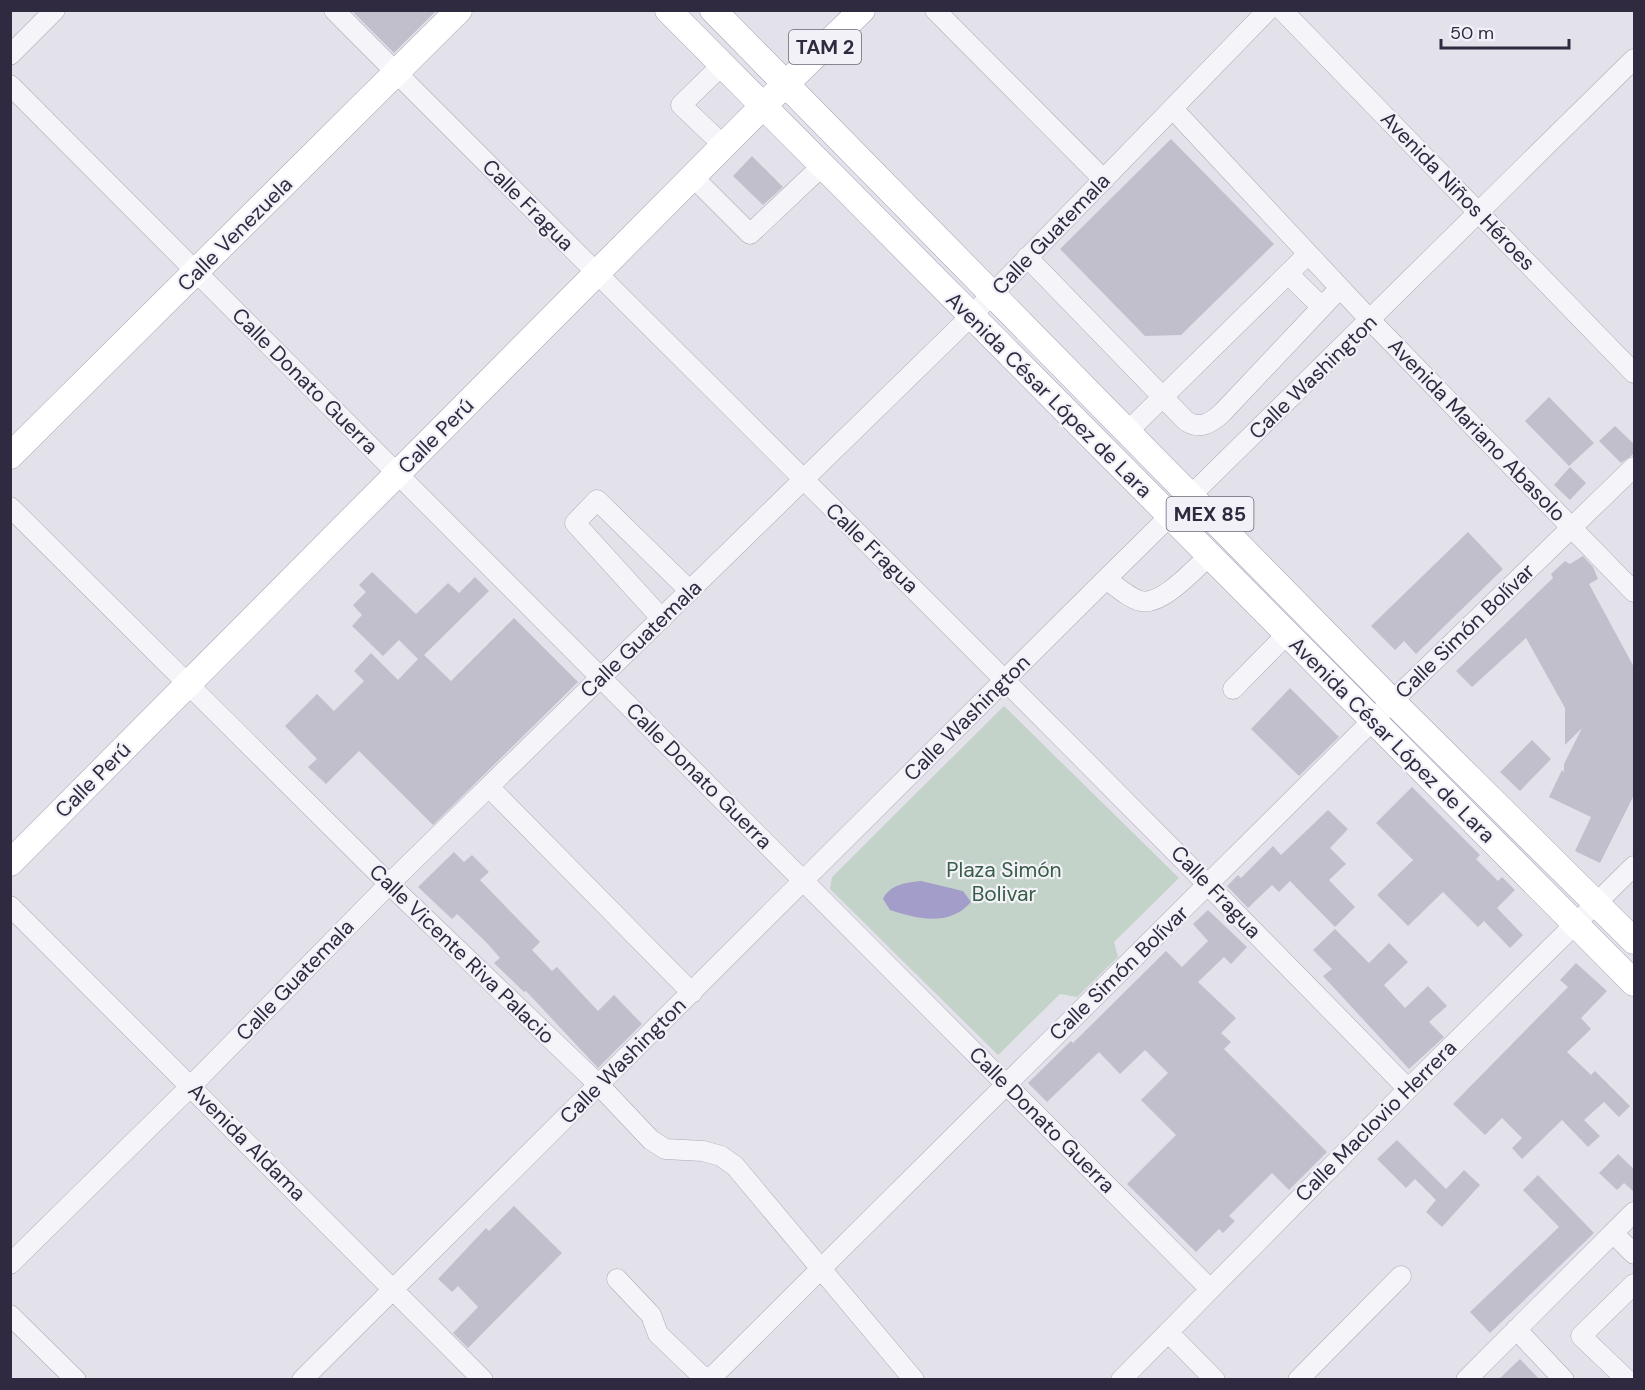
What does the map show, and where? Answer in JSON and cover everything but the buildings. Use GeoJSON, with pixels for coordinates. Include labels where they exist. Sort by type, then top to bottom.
{"type":"FeatureCollection","features":[{"type":"Feature","properties":{"kind":"main road","name":"Calle Venezuela"},"geometry":{"type":"LineString","coordinates":[[10,456],[459,10]]}},
{"type":"Feature","properties":{"kind":"main road","name":"Avenida César López de Lara"},"geometry":{"type":"LineString","coordinates":[[668,10],[1635,983]]}},
{"type":"Feature","properties":{"kind":"main road","name":"Avenida César López de Lara"},"geometry":{"type":"LineString","coordinates":[[713,10],[1392,701],[1635,941]]}},
{"type":"Feature","properties":{"kind":"main road","name":"Calle Perú"},"geometry":{"type":"LineString","coordinates":[[10,863],[399,475],[763,106],[862,10]]}},
{"type":"Feature","properties":{"kind":"street"},"geometry":{"type":"LineString","coordinates":[[10,55],[55,10]]}},
{"type":"Feature","properties":{"kind":"street","name":"Calle Fragua"},"geometry":{"type":"LineString","coordinates":[[334,10],[803,482],[1006,679],[1408,1089]]}},
{"type":"Feature","properties":{"kind":"street"},"geometry":{"type":"LineString","coordinates":[[935,10],[1104,180]]}},
{"type":"Feature","properties":{"kind":"street","name":"Calle Guatemala"},"geometry":{"type":"LineString","coordinates":[[10,1264],[192,1085],[389,884],[602,679],[971,316],[1268,10]]}},
{"type":"Feature","properties":{"kind":"street","name":"Avenida Niños Héroes"},"geometry":{"type":"LineString","coordinates":[[1282,10],[1635,373]]}},
{"type":"Feature","properties":{"kind":"street","name":"Calle Washington"},"geometry":{"type":"LineString","coordinates":[[302,1380],[1106,579],[1635,59]]}},
{"type":"Feature","properties":{"kind":"street"},"geometry":{"type":"LineString","coordinates":[[722,65],[681,105],[724,146]]}},
{"type":"Feature","properties":{"kind":"street","name":"Calle Donato Guerra"},"geometry":{"type":"LineString","coordinates":[[10,85],[1209,1288]]}},
{"type":"Feature","properties":{"kind":"street","name":"Avenida Mariano Abasolo"},"geometry":{"type":"LineString","coordinates":[[1173,109],[1371,321],[1635,592]]}},
{"type":"Feature","properties":{"kind":"street"},"geometry":{"type":"LineString","coordinates":[[693,177],[750,234],[822,166]]}},
{"type":"Feature","properties":{"kind":"street"},"geometry":{"type":"LineString","coordinates":[[1128,431],[1308,254]]}},
{"type":"Feature","properties":{"kind":"street"},"geometry":{"type":"LineString","coordinates":[[1027,257],[1189,424],[1208,425],[1222,413],[1340,288]]}},
{"type":"Feature","properties":{"kind":"street"},"geometry":{"type":"LineString","coordinates":[[1288,274],[1322,307]]}},
{"type":"Feature","properties":{"kind":"street","name":"Calle Simón Bolívar"},"geometry":{"type":"LineString","coordinates":[[707,1380],[1372,720],[1635,467]]}},
{"type":"Feature","properties":{"kind":"street"},"geometry":{"type":"LineString","coordinates":[[662,619],[575,523],[597,500],[690,591]]}},
{"type":"Feature","properties":{"kind":"street","name":"Calle Vicente Riva Palacio"},"geometry":{"type":"LineString","coordinates":[[10,507],[389,884],[598,1085],[651,1140],[665,1149],[703,1151],[721,1155],[735,1166],[914,1380]]}},
{"type":"Feature","properties":{"kind":"street"},"geometry":{"type":"LineString","coordinates":[[1106,579],[1139,601],[1155,600],[1164,596],[1209,556]]}},
{"type":"Feature","properties":{"kind":"street"},"geometry":{"type":"LineString","coordinates":[[1233,689],[1287,634]]}},
{"type":"Feature","properties":{"kind":"street"},"geometry":{"type":"LineString","coordinates":[[489,787],[692,993]]}},
{"type":"Feature","properties":{"kind":"street","name":"Calle Maclovio Herrera"},"geometry":{"type":"LineString","coordinates":[[1121,1380],[1209,1288],[1408,1089],[1635,866]]}},
{"type":"Feature","properties":{"kind":"street","name":"Avenida Aldama"},"geometry":{"type":"LineString","coordinates":[[10,906],[192,1085],[483,1380]]}},
{"type":"Feature","properties":{"kind":"street"},"geometry":{"type":"LineString","coordinates":[[1466,1380],[1635,1212]]}},
{"type":"Feature","properties":{"kind":"street"},"geometry":{"type":"LineString","coordinates":[[1613,1233],[1635,1254]]}},
{"type":"Feature","properties":{"kind":"street"},"geometry":{"type":"LineString","coordinates":[[1298,1380],[1401,1276]]}},
{"type":"Feature","properties":{"kind":"street"},"geometry":{"type":"LineString","coordinates":[[618,1279],[651,1315],[658,1334],[707,1380]]}},
{"type":"Feature","properties":{"kind":"street"},"geometry":{"type":"LineString","coordinates":[[1627,1380],[1581,1336],[1635,1284]]}},
{"type":"Feature","properties":{"kind":"street"},"geometry":{"type":"LineString","coordinates":[[10,1315],[75,1379]]}},
{"type":"Feature","properties":{"kind":"street"},"geometry":{"type":"LineString","coordinates":[[1516,1329],[1564,1380]]}},
{"type":"Feature","properties":{"kind":"street"},"geometry":{"type":"LineString","coordinates":[[1168,1332],[1215,1380]]}},
{"type":"Feature","properties":{"kind":"green space","name":"Plaza Simón Bolivar"},"geometry":{"type":"Polygon","coordinates":[[[1004,706],[1179,878],[1114,942],[1118,957],[1077,997],[1060,994],[998,1055],[830,889],[832,877],[1004,706]]]}},
{"type":"Feature","properties":{"kind":"shaded area"},"geometry":{"type":"Polygon","coordinates":[[[921,881],[963,891],[971,902],[953,915],[933,919],[890,910],[883,899],[890,890],[899,885],[921,881]]]}}]}
